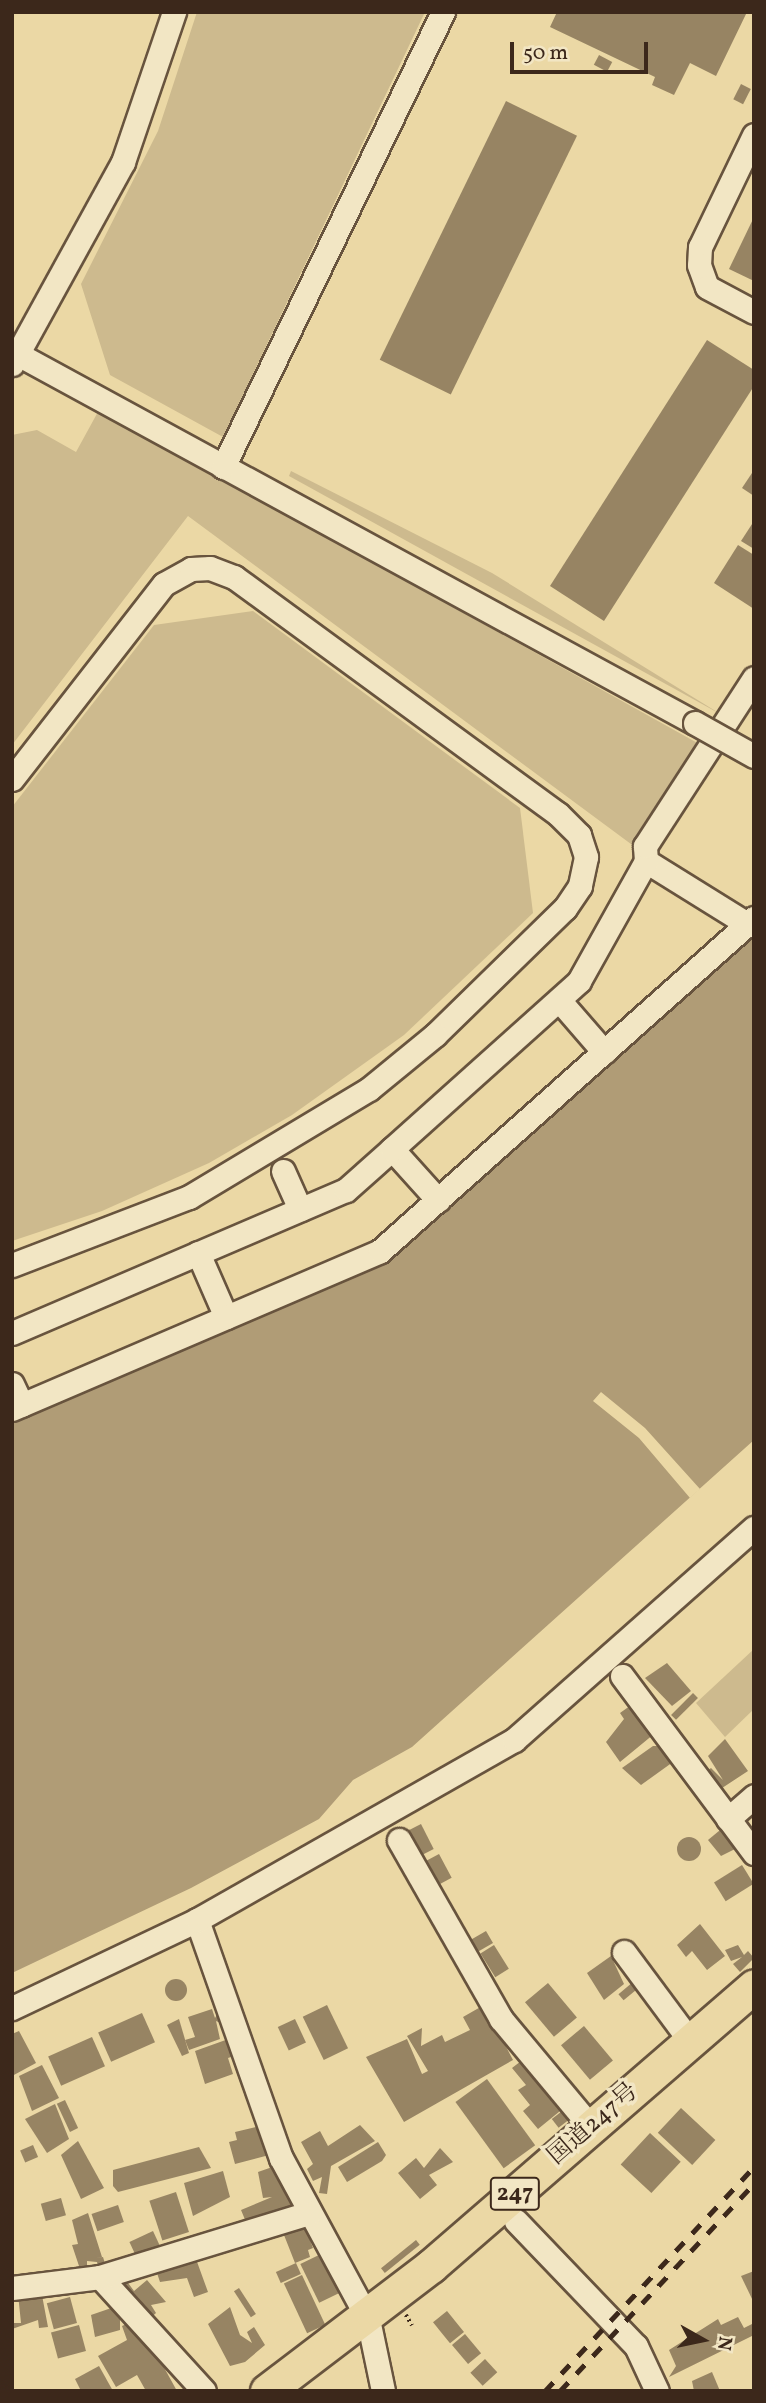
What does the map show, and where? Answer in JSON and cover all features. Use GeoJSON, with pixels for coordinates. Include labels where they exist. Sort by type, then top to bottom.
{"type":"FeatureCollection","features":[{"type":"Feature","properties":{"kind":"highway","name":"国道247号"},"geometry":{"type":"LineString","coordinates":[[300,2391],[591,2127],[754,1986]]}},
{"type":"Feature","properties":{"kind":"highway","name":"国道247号"},"geometry":{"type":"LineString","coordinates":[[267,2391],[369,2330],[516,2221],[754,2015]]}},
{"type":"Feature","properties":{"kind":"street"},"geometry":{"type":"LineString","coordinates":[[174,12],[123,162],[14,357],[223,467],[754,756]]}},
{"type":"Feature","properties":{"kind":"street"},"geometry":{"type":"LineString","coordinates":[[223,467],[443,12]]}},
{"type":"Feature","properties":{"kind":"street"},"geometry":{"type":"LineString","coordinates":[[754,135],[700,247],[699,265],[707,286],[754,312]]}},
{"type":"Feature","properties":{"kind":"street"},"geometry":{"type":"LineString","coordinates":[[12,779],[164,584],[191,569],[210,568],[234,577],[558,814],[579,835],[586,857],[579,886],[565,908],[435,1035],[369,1089],[189,1197],[82,1243],[12,1265]]}},
{"type":"Feature","properties":{"kind":"street"},"geometry":{"type":"LineString","coordinates":[[12,1333],[346,1189],[392,1149],[579,981],[610,903],[646,861],[645,846],[754,678]]}},
{"type":"Feature","properties":{"kind":"street"},"geometry":{"type":"LineString","coordinates":[[12,1384],[17,1407],[380,1251],[752,922],[646,861]]}},
{"type":"Feature","properties":{"kind":"street"},"geometry":{"type":"LineString","coordinates":[[559,1000],[604,1052]]}},
{"type":"Feature","properties":{"kind":"street"},"geometry":{"type":"LineString","coordinates":[[392,1149],[438,1200]]}},
{"type":"Feature","properties":{"kind":"street"},"geometry":{"type":"LineString","coordinates":[[283,1171],[300,1209]]}},
{"type":"Feature","properties":{"kind":"street"},"geometry":{"type":"LineString","coordinates":[[198,1253],[226,1317]]}},
{"type":"Feature","properties":{"kind":"street"},"geometry":{"type":"LineString","coordinates":[[12,2008],[198,1920],[514,1740],[754,1528]]}},
{"type":"Feature","properties":{"kind":"street"},"geometry":{"type":"LineString","coordinates":[[622,1676],[754,1853]]}},
{"type":"Feature","properties":{"kind":"street"},"geometry":{"type":"LineString","coordinates":[[728,1819],[754,1796]]}},
{"type":"Feature","properties":{"kind":"street"},"geometry":{"type":"LineString","coordinates":[[399,1840],[500,2019],[591,2127]]}},
{"type":"Feature","properties":{"kind":"street"},"geometry":{"type":"LineString","coordinates":[[198,1920],[281,2158],[369,2330],[383,2391]]}},
{"type":"Feature","properties":{"kind":"street"},"geometry":{"type":"LineString","coordinates":[[624,1952],[690,2041]]}},
{"type":"Feature","properties":{"kind":"street"},"geometry":{"type":"LineString","coordinates":[[12,2288],[100,2277],[309,2213]]}},
{"type":"Feature","properties":{"kind":"street"},"geometry":{"type":"LineString","coordinates":[[516,2221],[636,2346],[657,2391]]}},
{"type":"Feature","properties":{"kind":"street"},"geometry":{"type":"LineString","coordinates":[[100,2277],[204,2391]]}},
{"type":"Feature","properties":{"kind":"shaded area"},"geometry":{"type":"Polygon","coordinates":[[[197,12],[425,12],[223,437],[110,375],[81,284],[158,131],[197,12]]]}},
{"type":"Feature","properties":{"kind":"shaded area"},"geometry":{"type":"Polygon","coordinates":[[[99,410],[701,745],[635,847],[188,516],[12,745],[12,435],[37,430],[76,452],[99,410]]]}},
{"type":"Feature","properties":{"kind":"shaded area"},"geometry":{"type":"Polygon","coordinates":[[[291,471],[492,573],[722,715],[289,476],[291,471]]]}},
{"type":"Feature","properties":{"kind":"shaded area"},"geometry":{"type":"Polygon","coordinates":[[[253,611],[520,808],[533,913],[404,1035],[292,1115],[209,1163],[102,1211],[12,1241],[12,807],[154,625],[253,611]]]}},
{"type":"Feature","properties":{"kind":"shaded area"},"geometry":{"type":"Polygon","coordinates":[[[754,931],[754,1440],[412,1747],[353,1780],[319,1819],[191,1888],[12,1973],[12,1417],[388,1257],[754,931]]]}},
{"type":"Feature","properties":{"kind":"shaded area"},"geometry":{"type":"Polygon","coordinates":[[[754,1649],[754,1709],[725,1737],[696,1703],[754,1649]]]}},
{"type":"Feature","properties":{"kind":"pier"},"geometry":{"type":"Polygon","coordinates":[[[601,1392],[645,1428],[700,1489],[690,1498],[639,1438],[593,1401],[601,1392]]]}},
{"type":"Feature","properties":{"kind":"building"},"geometry":{"type":"Polygon","coordinates":[[[557,12],[747,12],[716,76],[690,63],[674,95],[652,85],[655,77],[550,27],[557,12]]]}},
{"type":"Feature","properties":{"kind":"building"},"geometry":{"type":"Polygon","coordinates":[[[599,55],[612,62],[607,72],[594,65],[599,55]]]}},
{"type":"Feature","properties":{"kind":"building"},"geometry":{"type":"Polygon","coordinates":[[[741,84],[751,89],[743,104],[733,99],[741,84]]]}},
{"type":"Feature","properties":{"kind":"building"},"geometry":{"type":"Polygon","coordinates":[[[506,101],[577,136],[451,394],[380,360],[506,101]]]}},
{"type":"Feature","properties":{"kind":"building"},"geometry":{"type":"Polygon","coordinates":[[[754,217],[754,281],[729,269],[754,217]]]}},
{"type":"Feature","properties":{"kind":"building"},"geometry":{"type":"Polygon","coordinates":[[[707,340],[754,370],[754,386],[604,621],[550,586],[707,340]]]}},
{"type":"Feature","properties":{"kind":"building"},"geometry":{"type":"Polygon","coordinates":[[[754,470],[754,496],[742,488],[754,470]]]}},
{"type":"Feature","properties":{"kind":"building"},"geometry":{"type":"Polygon","coordinates":[[[754,521],[754,549],[741,541],[754,521]]]}},
{"type":"Feature","properties":{"kind":"building"},"geometry":{"type":"Polygon","coordinates":[[[738,545],[754,555],[754,609],[714,583],[738,545]]]}},
{"type":"Feature","properties":{"kind":"building"},"geometry":{"type":"Polygon","coordinates":[[[667,1663],[691,1691],[672,1706],[645,1678],[667,1663]]]}},
{"type":"Feature","properties":{"kind":"building"},"geometry":{"type":"Polygon","coordinates":[[[693,1693],[698,1698],[676,1720],[671,1715],[693,1693]]]}},
{"type":"Feature","properties":{"kind":"building"},"geometry":{"type":"Polygon","coordinates":[[[634,1703],[654,1734],[620,1762],[606,1742],[624,1719],[620,1713],[634,1703]]]}},
{"type":"Feature","properties":{"kind":"building"},"geometry":{"type":"Polygon","coordinates":[[[725,1739],[748,1771],[716,1792],[703,1774],[711,1768],[723,1780],[708,1756],[725,1739]]]}},
{"type":"Feature","properties":{"kind":"building"},"geometry":{"type":"Polygon","coordinates":[[[653,1746],[661,1746],[673,1762],[641,1785],[622,1768],[653,1746]]]}},
{"type":"Feature","properties":{"kind":"building"},"geometry":{"type":"Polygon","coordinates":[[[421,1824],[434,1849],[419,1857],[406,1832],[421,1824]]]}},
{"type":"Feature","properties":{"kind":"building"},"geometry":{"type":"Polygon","coordinates":[[[725,1826],[741,1846],[721,1856],[708,1840],[725,1826]]]}},
{"type":"Feature","properties":{"kind":"building"},"geometry":{"type":"Polygon","coordinates":[[[689,1837],[697,1841],[701,1849],[697,1857],[689,1861],[681,1857],[677,1849],[681,1841],[689,1837]]]}},
{"type":"Feature","properties":{"kind":"building"},"geometry":{"type":"Polygon","coordinates":[[[439,1854],[452,1878],[436,1886],[423,1862],[439,1854]]]}},
{"type":"Feature","properties":{"kind":"building"},"geometry":{"type":"Polygon","coordinates":[[[742,1865],[754,1884],[726,1901],[714,1882],[742,1865]]]}},
{"type":"Feature","properties":{"kind":"building"},"geometry":{"type":"Polygon","coordinates":[[[700,1924],[725,1956],[707,1970],[692,1951],[686,1957],[677,1945],[700,1924]]]}},
{"type":"Feature","properties":{"kind":"building"},"geometry":{"type":"Polygon","coordinates":[[[486,1931],[493,1943],[472,1955],[465,1943],[486,1931]]]}},
{"type":"Feature","properties":{"kind":"building"},"geometry":{"type":"Polygon","coordinates":[[[494,1945],[509,1969],[495,1977],[480,1953],[494,1945]]]}},
{"type":"Feature","properties":{"kind":"building"},"geometry":{"type":"Polygon","coordinates":[[[738,1945],[744,1955],[748,1951],[754,1958],[740,1972],[733,1964],[742,1957],[731,1961],[725,1950],[738,1945]]]}},
{"type":"Feature","properties":{"kind":"building"},"geometry":{"type":"Polygon","coordinates":[[[611,1956],[624,1984],[604,2000],[587,1973],[611,1956]]]}},
{"type":"Feature","properties":{"kind":"building"},"geometry":{"type":"Polygon","coordinates":[[[176,1979],[184,1982],[187,1990],[184,1998],[176,2001],[168,1998],[165,1990],[168,1982],[176,1979]]]}},
{"type":"Feature","properties":{"kind":"building"},"geometry":{"type":"Polygon","coordinates":[[[633,1982],[638,1988],[624,2000],[618,1994],[633,1982]]]}},
{"type":"Feature","properties":{"kind":"building"},"geometry":{"type":"Polygon","coordinates":[[[548,1983],[577,2017],[554,2037],[525,2002],[548,1983]]]}},
{"type":"Feature","properties":{"kind":"building"},"geometry":{"type":"Polygon","coordinates":[[[327,2005],[348,2048],[324,2060],[303,2017],[327,2005]]]}},
{"type":"Feature","properties":{"kind":"building"},"geometry":{"type":"Polygon","coordinates":[[[484,2005],[513,2060],[404,2122],[366,2057],[407,2039],[422,2074],[428,2071],[407,2036],[422,2028],[421,2046],[442,2035],[445,2042],[470,2030],[463,2017],[484,2005]]]}},
{"type":"Feature","properties":{"kind":"building"},"geometry":{"type":"Polygon","coordinates":[[[212,2009],[215,2018],[218,2013],[229,2019],[225,2025],[216,2021],[220,2039],[189,2050],[185,2040],[195,2037],[188,2017],[212,2009]]]}},
{"type":"Feature","properties":{"kind":"building"},"geometry":{"type":"Polygon","coordinates":[[[142,2013],[155,2042],[111,2062],[98,2033],[142,2013]]]}},
{"type":"Feature","properties":{"kind":"building"},"geometry":{"type":"Polygon","coordinates":[[[179,2019],[189,2053],[182,2056],[167,2025],[179,2019]]]}},
{"type":"Feature","properties":{"kind":"building"},"geometry":{"type":"Polygon","coordinates":[[[295,2019],[306,2043],[289,2051],[278,2027],[295,2019]]]}},
{"type":"Feature","properties":{"kind":"building"},"geometry":{"type":"Polygon","coordinates":[[[584,2026],[613,2060],[590,2080],[561,2045],[584,2026]]]}},
{"type":"Feature","properties":{"kind":"building"},"geometry":{"type":"Polygon","coordinates":[[[19,2031],[36,2063],[12,2076],[12,2034],[19,2031]]]}},
{"type":"Feature","properties":{"kind":"building"},"geometry":{"type":"Polygon","coordinates":[[[92,2037],[105,2066],[61,2086],[48,2057],[92,2037]]]}},
{"type":"Feature","properties":{"kind":"building"},"geometry":{"type":"Polygon","coordinates":[[[234,2037],[240,2054],[228,2058],[233,2074],[205,2084],[195,2051],[234,2037]]]}},
{"type":"Feature","properties":{"kind":"building"},"geometry":{"type":"Polygon","coordinates":[[[525,2058],[565,2107],[538,2129],[523,2111],[530,2105],[518,2090],[526,2085],[512,2068],[525,2058]]]}},
{"type":"Feature","properties":{"kind":"building"},"geometry":{"type":"Polygon","coordinates":[[[42,2065],[59,2098],[32,2111],[19,2076],[42,2065]]]}},
{"type":"Feature","properties":{"kind":"building"},"geometry":{"type":"Polygon","coordinates":[[[487,2079],[535,2145],[504,2168],[455,2102],[487,2079]]]}},
{"type":"Feature","properties":{"kind":"building"},"geometry":{"type":"Polygon","coordinates":[[[65,2100],[78,2128],[70,2132],[57,2104],[65,2100]]]}},
{"type":"Feature","properties":{"kind":"building"},"geometry":{"type":"Polygon","coordinates":[[[55,2104],[69,2139],[47,2153],[25,2119],[55,2104]]]}},
{"type":"Feature","properties":{"kind":"building"},"geometry":{"type":"Polygon","coordinates":[[[566,2108],[573,2117],[559,2128],[552,2119],[566,2108]]]}},
{"type":"Feature","properties":{"kind":"building"},"geometry":{"type":"Polygon","coordinates":[[[681,2108],[715,2140],[692,2165],[658,2133],[681,2108]]]}},
{"type":"Feature","properties":{"kind":"building"},"geometry":{"type":"Polygon","coordinates":[[[360,2125],[375,2141],[331,2166],[327,2194],[319,2193],[322,2177],[313,2181],[307,2169],[313,2164],[301,2142],[320,2131],[328,2146],[360,2125]]]}},
{"type":"Feature","properties":{"kind":"building"},"geometry":{"type":"Polygon","coordinates":[[[260,2126],[273,2154],[235,2164],[229,2142],[237,2140],[235,2132],[260,2126]]]}},
{"type":"Feature","properties":{"kind":"building"},"geometry":{"type":"Polygon","coordinates":[[[650,2133],[681,2162],[651,2193],[621,2164],[650,2133]]]}},
{"type":"Feature","properties":{"kind":"building"},"geometry":{"type":"Polygon","coordinates":[[[78,2141],[104,2188],[81,2199],[61,2155],[78,2141]]]}},
{"type":"Feature","properties":{"kind":"building"},"geometry":{"type":"Polygon","coordinates":[[[378,2142],[386,2155],[382,2161],[347,2182],[338,2167],[378,2142]]]}},
{"type":"Feature","properties":{"kind":"building"},"geometry":{"type":"Polygon","coordinates":[[[33,2145],[38,2157],[25,2162],[20,2150],[33,2145]]]}},
{"type":"Feature","properties":{"kind":"building"},"geometry":{"type":"Polygon","coordinates":[[[199,2147],[211,2168],[118,2192],[113,2186],[113,2170],[199,2147]]]}},
{"type":"Feature","properties":{"kind":"building"},"geometry":{"type":"Polygon","coordinates":[[[440,2148],[453,2162],[429,2175],[437,2185],[420,2199],[398,2173],[416,2158],[424,2168],[440,2148]]]}},
{"type":"Feature","properties":{"kind":"building"},"geometry":{"type":"Polygon","coordinates":[[[278,2165],[296,2204],[246,2222],[241,2210],[272,2197],[263,2198],[258,2172],[278,2165]]]}},
{"type":"Feature","properties":{"kind":"building"},"geometry":{"type":"Polygon","coordinates":[[[223,2171],[230,2197],[193,2216],[184,2183],[223,2171]]]}},
{"type":"Feature","properties":{"kind":"building"},"geometry":{"type":"Polygon","coordinates":[[[176,2192],[189,2232],[162,2241],[149,2201],[176,2192]]]}},
{"type":"Feature","properties":{"kind":"building"},"geometry":{"type":"Polygon","coordinates":[[[61,2198],[66,2215],[46,2221],[41,2204],[61,2198]]]}},
{"type":"Feature","properties":{"kind":"building"},"geometry":{"type":"Polygon","coordinates":[[[118,2205],[124,2222],[97,2231],[92,2214],[118,2205]]]}},
{"type":"Feature","properties":{"kind":"building"},"geometry":{"type":"Polygon","coordinates":[[[88,2213],[102,2257],[95,2258],[103,2257],[107,2270],[100,2272],[97,2262],[87,2261],[87,2273],[82,2275],[72,2245],[78,2244],[72,2220],[88,2213]]]}},
{"type":"Feature","properties":{"kind":"building"},"geometry":{"type":"Polygon","coordinates":[[[305,2227],[313,2248],[308,2250],[310,2257],[295,2263],[284,2235],[305,2227]]]}},
{"type":"Feature","properties":{"kind":"building"},"geometry":{"type":"Polygon","coordinates":[[[153,2231],[160,2246],[137,2257],[129,2242],[153,2231]]]}},
{"type":"Feature","properties":{"kind":"building"},"geometry":{"type":"Polygon","coordinates":[[[416,2240],[420,2245],[385,2273],[381,2268],[416,2240]]]}},
{"type":"Feature","properties":{"kind":"building"},"geometry":{"type":"Polygon","coordinates":[[[321,2254],[340,2293],[319,2303],[300,2264],[321,2254]]]}},
{"type":"Feature","properties":{"kind":"building"},"geometry":{"type":"Polygon","coordinates":[[[196,2259],[208,2292],[194,2297],[187,2278],[160,2282],[157,2273],[196,2259]]]}},
{"type":"Feature","properties":{"kind":"building"},"geometry":{"type":"Polygon","coordinates":[[[296,2263],[301,2274],[281,2283],[276,2272],[296,2263]]]}},
{"type":"Feature","properties":{"kind":"building"},"geometry":{"type":"Polygon","coordinates":[[[754,2271],[754,2303],[741,2276],[754,2271]]]}},
{"type":"Feature","properties":{"kind":"building"},"geometry":{"type":"Polygon","coordinates":[[[302,2275],[325,2325],[307,2333],[284,2283],[302,2275]]]}},
{"type":"Feature","properties":{"kind":"building"},"geometry":{"type":"Polygon","coordinates":[[[123,2276],[134,2291],[147,2280],[166,2302],[151,2305],[156,2313],[147,2321],[115,2283],[123,2276]]]}},
{"type":"Feature","properties":{"kind":"building"},"geometry":{"type":"Polygon","coordinates":[[[239,2288],[256,2314],[251,2317],[234,2291],[239,2288]]]}},
{"type":"Feature","properties":{"kind":"building"},"geometry":{"type":"Polygon","coordinates":[[[41,2290],[48,2327],[39,2328],[38,2320],[12,2329],[12,2323],[21,2323],[18,2294],[41,2290]]]}},
{"type":"Feature","properties":{"kind":"building"},"geometry":{"type":"Polygon","coordinates":[[[70,2297],[77,2323],[54,2329],[47,2303],[70,2297]]]}},
{"type":"Feature","properties":{"kind":"building"},"geometry":{"type":"Polygon","coordinates":[[[120,2305],[120,2330],[95,2337],[91,2315],[120,2305]]]}},
{"type":"Feature","properties":{"kind":"building"},"geometry":{"type":"Polygon","coordinates":[[[230,2307],[240,2335],[252,2343],[247,2332],[254,2327],[265,2345],[245,2362],[230,2366],[208,2324],[230,2307]]]}},
{"type":"Feature","properties":{"kind":"building"},"geometry":{"type":"Polygon","coordinates":[[[447,2311],[464,2332],[450,2343],[433,2322],[447,2311]]]}},
{"type":"Feature","properties":{"kind":"building"},"geometry":{"type":"Polygon","coordinates":[[[738,2317],[744,2328],[754,2323],[754,2335],[669,2377],[676,2366],[669,2350],[718,2319],[721,2325],[738,2317]]]}},
{"type":"Feature","properties":{"kind":"building"},"geometry":{"type":"Polygon","coordinates":[[[133,2321],[156,2353],[177,2391],[146,2391],[137,2375],[116,2387],[98,2356],[127,2340],[122,2326],[133,2321]]]}},
{"type":"Feature","properties":{"kind":"building"},"geometry":{"type":"Polygon","coordinates":[[[79,2325],[86,2351],[58,2359],[51,2333],[79,2325]]]}},
{"type":"Feature","properties":{"kind":"building"},"geometry":{"type":"Polygon","coordinates":[[[465,2334],[481,2353],[468,2364],[452,2345],[465,2334]]]}},
{"type":"Feature","properties":{"kind":"building"},"geometry":{"type":"Polygon","coordinates":[[[485,2359],[497,2372],[483,2386],[470,2373],[485,2359]]]}},
{"type":"Feature","properties":{"kind":"building"},"geometry":{"type":"Polygon","coordinates":[[[99,2366],[113,2391],[81,2391],[75,2379],[99,2366]]]}},
{"type":"Feature","properties":{"kind":"building"},"geometry":{"type":"Polygon","coordinates":[[[712,2372],[720,2391],[694,2391],[692,2381],[712,2372]]]}},
{"type":"Feature","properties":{"kind":"railway"},"geometry":{"type":"LineString","coordinates":[[545,2391],[754,2167]]}},
{"type":"Feature","properties":{"kind":"railway"},"geometry":{"type":"LineString","coordinates":[[560,2391],[754,2184]]}}]}
